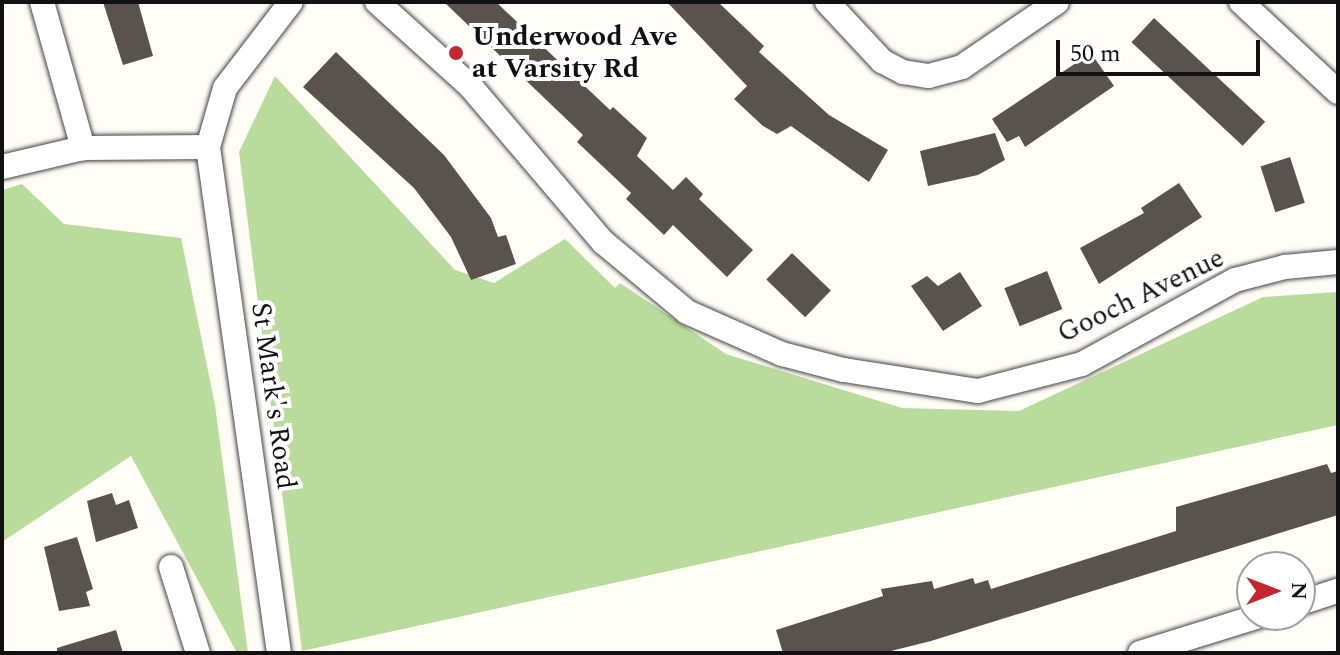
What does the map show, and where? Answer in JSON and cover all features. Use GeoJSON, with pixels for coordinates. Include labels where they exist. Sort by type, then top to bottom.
{"type":"FeatureCollection","features":[{"type":"Feature","properties":{"kind":"street"},"geometry":{"type":"LineString","coordinates":[[42,2],[83,148]]}},
{"type":"Feature","properties":{"kind":"street"},"geometry":{"type":"LineString","coordinates":[[2,167],[83,148],[208,147],[225,88],[291,2]]}},
{"type":"Feature","properties":{"kind":"street","name":"Gooch Avenue"},"geometry":{"type":"LineString","coordinates":[[377,2],[471,87],[603,242],[687,312],[782,354],[844,370],[978,391],[1082,364],[1235,280],[1285,267],[1338,262]]}},
{"type":"Feature","properties":{"kind":"street"},"geometry":{"type":"LineString","coordinates":[[827,2],[882,61],[903,72],[929,76],[962,67],[1057,2]]}},
{"type":"Feature","properties":{"kind":"street"},"geometry":{"type":"LineString","coordinates":[[1241,2],[1338,92]]}},
{"type":"Feature","properties":{"kind":"street","name":"St Mark's Road"},"geometry":{"type":"LineString","coordinates":[[208,147],[279,653]]}},
{"type":"Feature","properties":{"kind":"street"},"geometry":{"type":"LineString","coordinates":[[171,567],[198,653]]}},
{"type":"Feature","properties":{"kind":"street"},"geometry":{"type":"LineString","coordinates":[[1316,598],[1338,591]]}},
{"type":"Feature","properties":{"kind":"street"},"geometry":{"type":"LineString","coordinates":[[1140,653],[1236,623]]}},
{"type":"Feature","properties":{"kind":"green space"},"geometry":{"type":"Polygon","coordinates":[[[275,76],[455,270],[494,283],[565,239],[615,288],[620,283],[726,354],[902,408],[1019,411],[1263,297],[1338,292],[1338,425],[302,651],[239,152],[275,76]]]}},
{"type":"Feature","properties":{"kind":"green space"},"geometry":{"type":"Polygon","coordinates":[[[22,184],[64,224],[181,238],[215,405],[248,653],[237,653],[131,456],[2,542],[2,190],[22,184]]]}},
{"type":"Feature","properties":{"kind":"building"},"geometry":{"type":"Polygon","coordinates":[[[103,2],[138,2],[153,56],[123,65],[103,2]]]}},
{"type":"Feature","properties":{"kind":"building"},"geometry":{"type":"Polygon","coordinates":[[[444,2],[496,2],[610,110],[613,107],[647,138],[637,156],[673,190],[686,177],[703,194],[699,199],[753,250],[727,277],[673,225],[664,235],[626,199],[631,193],[577,142],[583,135],[444,2]]]}},
{"type":"Feature","properties":{"kind":"building"},"geometry":{"type":"Polygon","coordinates":[[[667,2],[718,2],[764,46],[759,52],[829,115],[888,150],[869,182],[791,126],[777,134],[763,126],[734,99],[747,86],[667,2]]]}},
{"type":"Feature","properties":{"kind":"building"},"geometry":{"type":"Polygon","coordinates":[[[1154,18],[1265,122],[1243,146],[1131,42],[1154,18]]]}},
{"type":"Feature","properties":{"kind":"building"},"geometry":{"type":"Polygon","coordinates":[[[336,52],[444,155],[491,218],[498,237],[506,235],[516,264],[471,280],[451,237],[414,188],[303,87],[336,52]]]}},
{"type":"Feature","properties":{"kind":"building"},"geometry":{"type":"Polygon","coordinates":[[[1091,53],[1114,86],[1025,147],[1019,136],[1007,142],[992,119],[1091,53]]]}},
{"type":"Feature","properties":{"kind":"building"},"geometry":{"type":"Polygon","coordinates":[[[995,133],[1005,160],[978,175],[928,186],[920,151],[995,133]]]}},
{"type":"Feature","properties":{"kind":"building"},"geometry":{"type":"Polygon","coordinates":[[[1290,157],[1305,203],[1275,212],[1261,167],[1290,157]]]}},
{"type":"Feature","properties":{"kind":"building"},"geometry":{"type":"Polygon","coordinates":[[[1179,183],[1202,217],[1099,284],[1080,248],[1144,213],[1141,208],[1179,183]]]}},
{"type":"Feature","properties":{"kind":"building"},"geometry":{"type":"Polygon","coordinates":[[[792,253],[831,291],[805,317],[766,280],[792,253]]]}},
{"type":"Feature","properties":{"kind":"building"},"geometry":{"type":"Polygon","coordinates":[[[1047,271],[1062,309],[1020,326],[1004,288],[1047,271]]]}},
{"type":"Feature","properties":{"kind":"building"},"geometry":{"type":"Polygon","coordinates":[[[960,272],[982,306],[943,331],[911,286],[927,276],[938,286],[960,272]]]}},
{"type":"Feature","properties":{"kind":"building"},"geometry":{"type":"Polygon","coordinates":[[[1327,464],[1331,473],[1338,471],[1338,515],[931,641],[883,653],[783,653],[776,630],[883,596],[881,589],[932,581],[934,589],[973,578],[975,584],[988,580],[991,589],[1176,531],[1176,507],[1327,464]]]}},
{"type":"Feature","properties":{"kind":"building"},"geometry":{"type":"Polygon","coordinates":[[[112,493],[116,505],[129,500],[138,528],[96,542],[87,501],[112,493]]]}},
{"type":"Feature","properties":{"kind":"building"},"geometry":{"type":"Polygon","coordinates":[[[77,537],[93,589],[86,592],[90,606],[59,611],[44,547],[77,537]]]}},
{"type":"Feature","properties":{"kind":"building"},"geometry":{"type":"Polygon","coordinates":[[[116,630],[123,653],[57,653],[57,648],[116,630]]]}},
{"type":"Feature","properties":{"kind":"place","name":"Underwood Ave at Varsity Rd"},"geometry":{"type":"Point","coordinates":[456,53]}}]}
